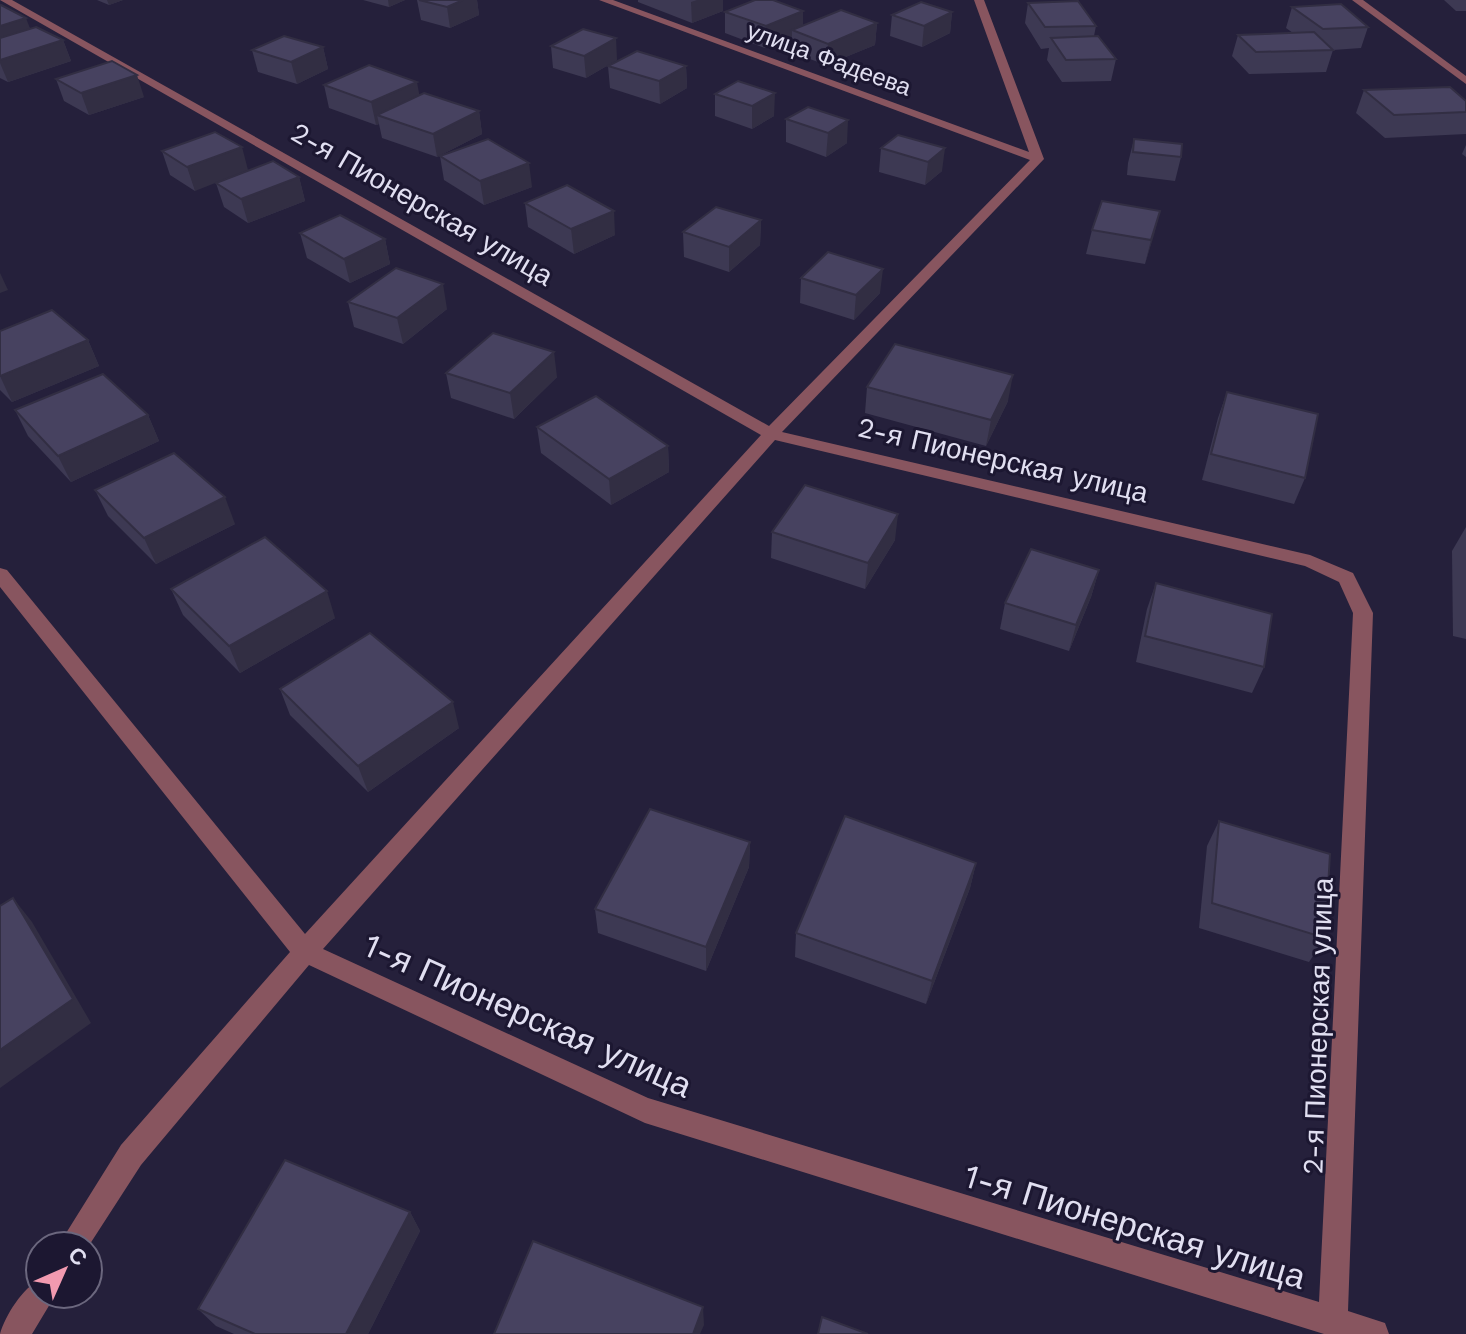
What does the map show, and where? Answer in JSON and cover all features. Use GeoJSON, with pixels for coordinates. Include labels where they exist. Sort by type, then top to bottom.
{"type":"FeatureCollection","features":[{"type":"Feature","properties":{"kind":"street","name":"2-я Пионерская улица"},"geometry":{"type":"LineString","coordinates":[[5,0],[771,434],[1310,561],[1346,578],[1363,613],[1333,1323]]}},
{"type":"Feature","properties":{"kind":"street","name":"улица Фадеева"},"geometry":{"type":"LineString","coordinates":[[604,0],[1038,159]]}},
{"type":"Feature","properties":{"kind":"street"},"geometry":{"type":"LineString","coordinates":[[82,1230],[131,1155],[305,952],[771,434],[1038,159],[979,0]]}},
{"type":"Feature","properties":{"kind":"street"},"geometry":{"type":"LineString","coordinates":[[1357,0],[1466,81]]}},
{"type":"Feature","properties":{"kind":"street","name":"1-я Пионерская улица"},"geometry":{"type":"LineString","coordinates":[[0,574],[305,952],[645,1110],[1374,1334]]}},
{"type":"Feature","properties":{"kind":"street"},"geometry":{"type":"LineString","coordinates":[[14,1334],[30,1310]]}},
{"type":"Feature","properties":{"kind":"building"},"geometry":{"type":"Polygon","coordinates":[[[419,0],[463,0],[447,7],[419,0]]]}},
{"type":"Feature","properties":{"kind":"building"},"geometry":{"type":"Polygon","coordinates":[[[755,0],[773,0],[803,11],[766,26],[725,12],[755,0]]]}},
{"type":"Feature","properties":{"kind":"building"},"geometry":{"type":"Polygon","coordinates":[[[1078,1],[1096,26],[1045,27],[1028,3],[1078,1]]]}},
{"type":"Feature","properties":{"kind":"building"},"geometry":{"type":"Polygon","coordinates":[[[921,2],[952,12],[924,26],[892,15],[921,2]]]}},
{"type":"Feature","properties":{"kind":"building"},"geometry":{"type":"Polygon","coordinates":[[[1341,4],[1368,27],[1323,29],[1292,7],[1341,4]]]}},
{"type":"Feature","properties":{"kind":"building"},"geometry":{"type":"Polygon","coordinates":[[[1,5],[26,18],[0,26],[1,5]]]}},
{"type":"Feature","properties":{"kind":"building"},"geometry":{"type":"Polygon","coordinates":[[[841,10],[877,23],[828,44],[792,30],[841,10]]]}},
{"type":"Feature","properties":{"kind":"building"},"geometry":{"type":"Polygon","coordinates":[[[36,27],[63,40],[0,60],[0,38],[36,27]]]}},
{"type":"Feature","properties":{"kind":"building"},"geometry":{"type":"Polygon","coordinates":[[[583,29],[616,38],[584,56],[551,46],[583,29]]]}},
{"type":"Feature","properties":{"kind":"building"},"geometry":{"type":"Polygon","coordinates":[[[1314,32],[1333,50],[1256,52],[1238,35],[1314,32]]]}},
{"type":"Feature","properties":{"kind":"building"},"geometry":{"type":"Polygon","coordinates":[[[284,36],[323,47],[291,62],[252,50],[284,36]]]}},
{"type":"Feature","properties":{"kind":"building"},"geometry":{"type":"Polygon","coordinates":[[[1098,36],[1116,59],[1066,60],[1051,38],[1098,36]]]}},
{"type":"Feature","properties":{"kind":"building"},"geometry":{"type":"Polygon","coordinates":[[[637,51],[686,66],[659,81],[608,66],[637,51]]]}},
{"type":"Feature","properties":{"kind":"building"},"geometry":{"type":"Polygon","coordinates":[[[112,61],[137,75],[81,93],[56,79],[112,61]]]}},
{"type":"Feature","properties":{"kind":"building"},"geometry":{"type":"Polygon","coordinates":[[[369,65],[417,82],[371,102],[324,85],[369,65]]]}},
{"type":"Feature","properties":{"kind":"building"},"geometry":{"type":"Polygon","coordinates":[[[738,81],[775,93],[752,106],[715,94],[738,81]]]}},
{"type":"Feature","properties":{"kind":"building"},"geometry":{"type":"Polygon","coordinates":[[[1450,87],[1466,101],[1466,112],[1394,115],[1364,90],[1450,87]]]}},
{"type":"Feature","properties":{"kind":"building"},"geometry":{"type":"Polygon","coordinates":[[[424,93],[479,111],[433,134],[377,115],[424,93]]]}},
{"type":"Feature","properties":{"kind":"building"},"geometry":{"type":"Polygon","coordinates":[[[808,107],[848,120],[828,133],[786,119],[808,107]]]}},
{"type":"Feature","properties":{"kind":"building"},"geometry":{"type":"Polygon","coordinates":[[[215,132],[242,147],[187,167],[162,151],[215,132]]]}},
{"type":"Feature","properties":{"kind":"building"},"geometry":{"type":"Polygon","coordinates":[[[898,135],[945,148],[928,162],[881,148],[898,135]]]}},
{"type":"Feature","properties":{"kind":"building"},"geometry":{"type":"Polygon","coordinates":[[[488,139],[529,163],[480,181],[440,156],[488,139]]]}},
{"type":"Feature","properties":{"kind":"building"},"geometry":{"type":"Polygon","coordinates":[[[1134,139],[1182,144],[1181,157],[1133,152],[1134,139]]]}},
{"type":"Feature","properties":{"kind":"building"},"geometry":{"type":"Polygon","coordinates":[[[273,161],[299,177],[241,199],[216,183],[273,161]]]}},
{"type":"Feature","properties":{"kind":"building"},"geometry":{"type":"Polygon","coordinates":[[[567,185],[614,211],[571,229],[525,203],[567,185]]]}},
{"type":"Feature","properties":{"kind":"building"},"geometry":{"type":"Polygon","coordinates":[[[1102,201],[1160,211],[1151,240],[1092,230],[1102,201]]]}},
{"type":"Feature","properties":{"kind":"building"},"geometry":{"type":"Polygon","coordinates":[[[716,207],[761,220],[729,247],[683,232],[716,207]]]}},
{"type":"Feature","properties":{"kind":"building"},"geometry":{"type":"Polygon","coordinates":[[[340,215],[385,239],[344,259],[300,233],[340,215]]]}},
{"type":"Feature","properties":{"kind":"building"},"geometry":{"type":"Polygon","coordinates":[[[828,252],[883,269],[856,295],[801,278],[828,252]]]}},
{"type":"Feature","properties":{"kind":"building"},"geometry":{"type":"Polygon","coordinates":[[[396,268],[443,284],[397,318],[348,302],[396,268]]]}},
{"type":"Feature","properties":{"kind":"building"},"geometry":{"type":"Polygon","coordinates":[[[52,310],[88,340],[0,376],[0,331],[52,310]]]}},
{"type":"Feature","properties":{"kind":"building"},"geometry":{"type":"Polygon","coordinates":[[[493,333],[554,352],[510,393],[446,373],[493,333]]]}},
{"type":"Feature","properties":{"kind":"building"},"geometry":{"type":"Polygon","coordinates":[[[895,344],[1013,375],[991,420],[867,387],[895,344]]]}},
{"type":"Feature","properties":{"kind":"building"},"geometry":{"type":"Polygon","coordinates":[[[103,374],[148,415],[58,456],[15,410],[103,374]]]}},
{"type":"Feature","properties":{"kind":"building"},"geometry":{"type":"Polygon","coordinates":[[[1227,392],[1318,414],[1305,478],[1211,454],[1227,392]]]}},
{"type":"Feature","properties":{"kind":"building"},"geometry":{"type":"Polygon","coordinates":[[[596,396],[668,446],[609,479],[537,427],[596,396]]]}},
{"type":"Feature","properties":{"kind":"building"},"geometry":{"type":"Polygon","coordinates":[[[174,453],[225,497],[144,538],[95,490],[174,453]]]}},
{"type":"Feature","properties":{"kind":"building"},"geometry":{"type":"Polygon","coordinates":[[[805,485],[898,514],[868,563],[772,532],[805,485]]]}},
{"type":"Feature","properties":{"kind":"building"},"geometry":{"type":"Polygon","coordinates":[[[265,537],[327,591],[229,646],[171,589],[265,537]]]}},
{"type":"Feature","properties":{"kind":"building"},"geometry":{"type":"Polygon","coordinates":[[[1031,549],[1099,570],[1076,625],[1005,603],[1031,549]]]}},
{"type":"Feature","properties":{"kind":"building"},"geometry":{"type":"Polygon","coordinates":[[[1156,583],[1272,614],[1264,667],[1145,636],[1156,583]]]}},
{"type":"Feature","properties":{"kind":"building"},"geometry":{"type":"Polygon","coordinates":[[[370,633],[453,702],[358,766],[280,689],[370,633]]]}},
{"type":"Feature","properties":{"kind":"building"},"geometry":{"type":"Polygon","coordinates":[[[650,809],[750,842],[706,947],[595,909],[650,809]]]}},
{"type":"Feature","properties":{"kind":"building"},"geometry":{"type":"Polygon","coordinates":[[[845,816],[976,863],[932,981],[796,933],[845,816]]]}},
{"type":"Feature","properties":{"kind":"building"},"geometry":{"type":"Polygon","coordinates":[[[1219,821],[1330,854],[1325,938],[1212,903],[1219,821]]]}},
{"type":"Feature","properties":{"kind":"building"},"geometry":{"type":"Polygon","coordinates":[[[13,898],[73,999],[0,1050],[0,906],[13,898]]]}},
{"type":"Feature","properties":{"kind":"building"},"geometry":{"type":"Polygon","coordinates":[[[285,1160],[410,1212],[346,1334],[255,1334],[198,1309],[285,1160]]]}},
{"type":"Feature","properties":{"kind":"building"},"geometry":{"type":"Polygon","coordinates":[[[533,1241],[703,1307],[693,1334],[494,1334],[533,1241]]]}},
{"type":"Feature","properties":{"kind":"building"},"geometry":{"type":"Polygon","coordinates":[[[822,1317],[868,1334],[818,1334],[822,1317]]]}}]}
